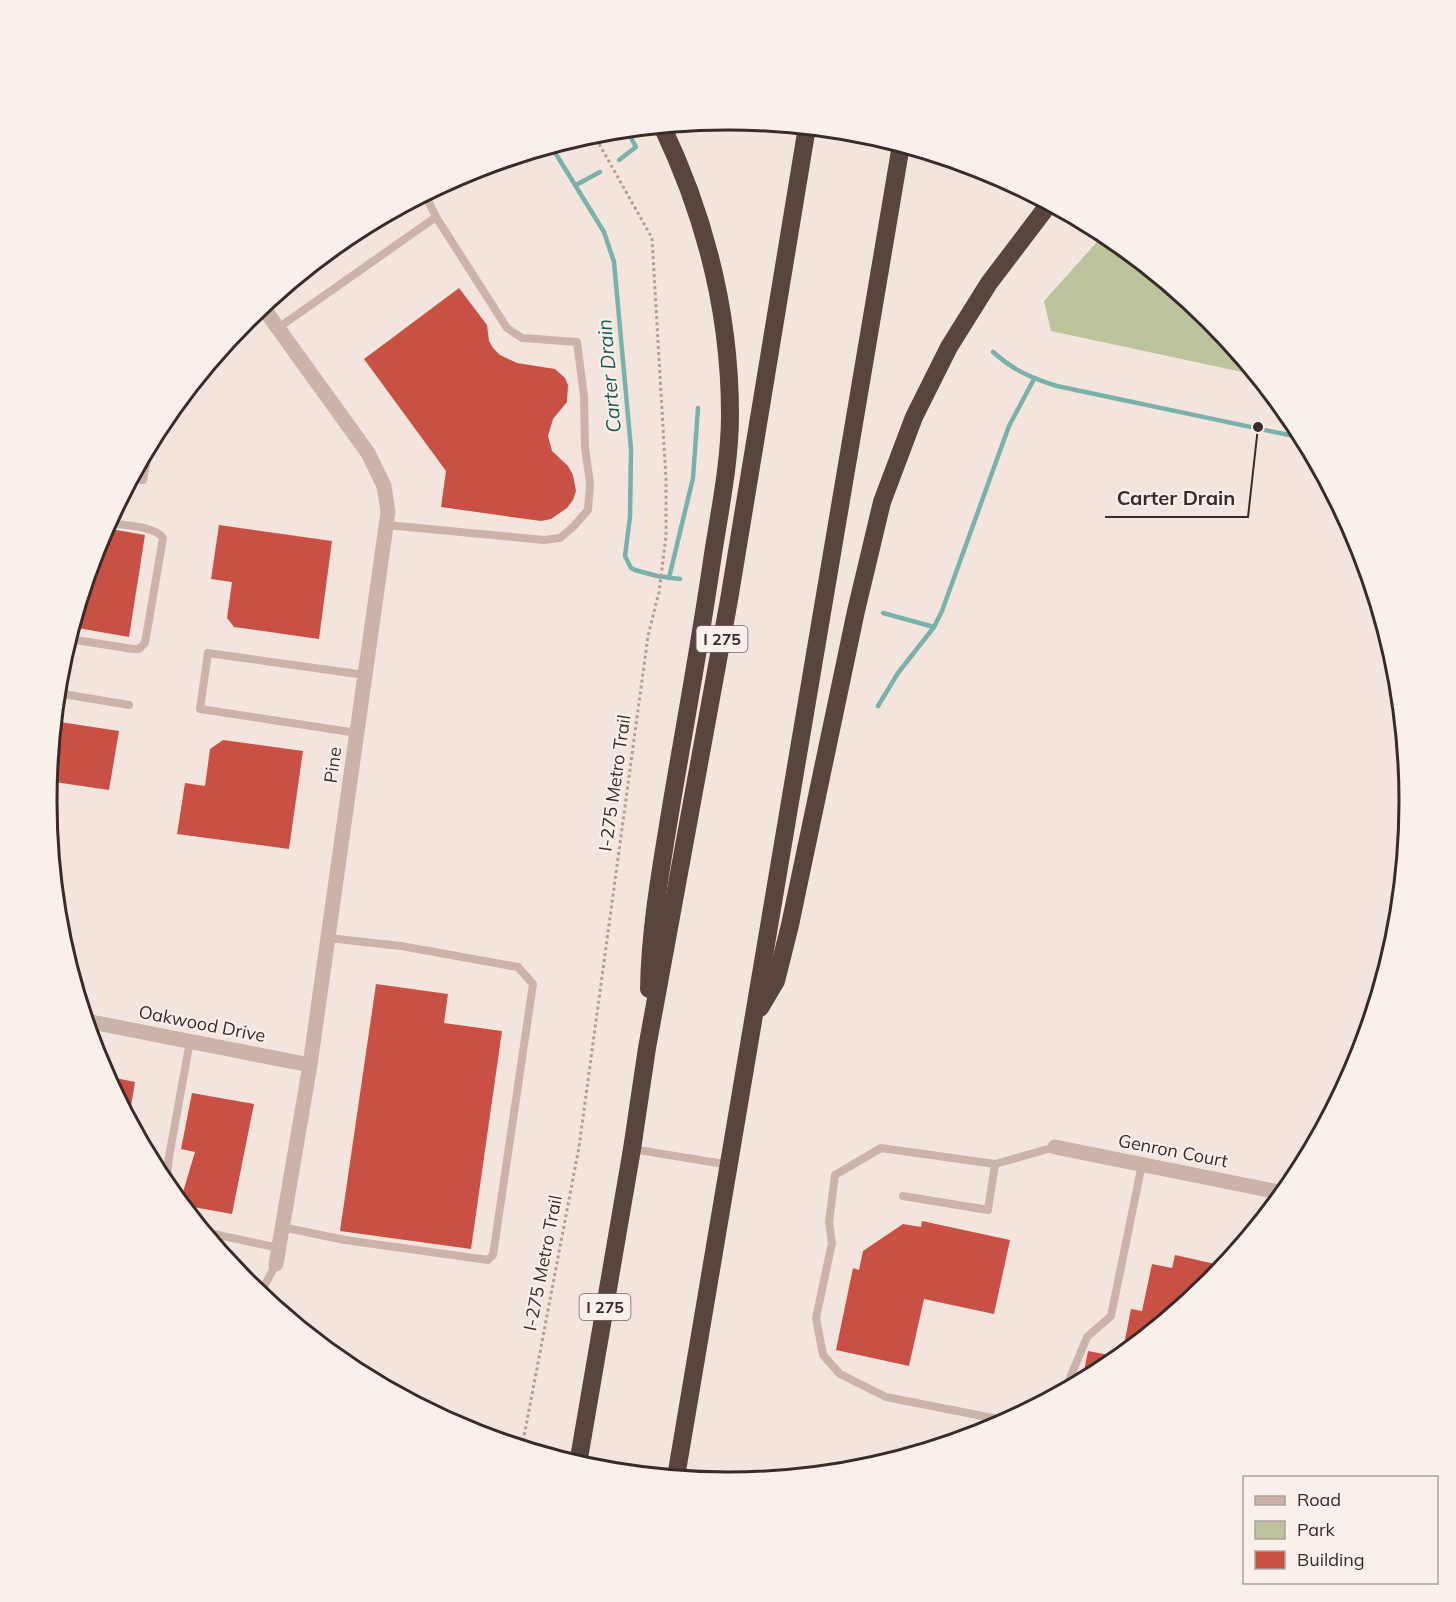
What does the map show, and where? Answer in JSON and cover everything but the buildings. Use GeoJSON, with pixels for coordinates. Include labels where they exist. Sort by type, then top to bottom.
{"type":"FeatureCollection","features":[{"type":"Feature","properties":{"kind":"highway"},"geometry":{"type":"LineString","coordinates":[[647,1048],[650,955],[663,854],[726,474],[730,417],[729,377],[717,284],[706,239],[678,160],[665,133]]}},
{"type":"Feature","properties":{"kind":"highway","name":"I 275"},"geometry":{"type":"LineString","coordinates":[[580,1455],[633,1149],[647,1048],[729,600],[806,135]]}},
{"type":"Feature","properties":{"kind":"highway"},"geometry":{"type":"LineString","coordinates":[[677,1470],[900,152]]}},
{"type":"Feature","properties":{"kind":"highway"},"geometry":{"type":"LineString","coordinates":[[755,1017],[776,981],[790,925],[856,610],[882,502],[914,417],[948,347],[989,283],[1045,210]]}},
{"type":"Feature","properties":{"kind":"street","name":"Pine"},"geometry":{"type":"LineString","coordinates":[[268,314],[379,471],[386,493],[387,525],[310,1065],[276,1264]]}},
{"type":"Feature","properties":{"kind":"street","name":"Oakwood Drive"},"geometry":{"type":"LineString","coordinates":[[95,1023],[310,1065]]}},
{"type":"Feature","properties":{"kind":"street","name":"Genron Court"},"geometry":{"type":"LineString","coordinates":[[1055,1147],[1273,1191]]}},
{"type":"Feature","properties":{"kind":"lane"},"geometry":{"type":"LineString","coordinates":[[387,525],[544,540],[560,538],[588,510],[590,483],[585,447],[584,396],[577,342],[522,339],[507,328],[436,217],[428,201]]}},
{"type":"Feature","properties":{"kind":"lane"},"geometry":{"type":"LineString","coordinates":[[278,328],[436,217]]}},
{"type":"Feature","properties":{"kind":"lane"},"geometry":{"type":"LineString","coordinates":[[139,479],[143,480],[145,468]]}},
{"type":"Feature","properties":{"kind":"lane"},"geometry":{"type":"LineString","coordinates":[[77,640],[133,650],[145,643],[163,538],[159,532],[117,524]]}},
{"type":"Feature","properties":{"kind":"lane"},"geometry":{"type":"LineString","coordinates":[[357,733],[200,709],[208,653],[365,675]]}},
{"type":"Feature","properties":{"kind":"lane"},"geometry":{"type":"LineString","coordinates":[[66,695],[129,705]]}},
{"type":"Feature","properties":{"kind":"lane"},"geometry":{"type":"LineString","coordinates":[[282,1227],[345,1240],[488,1260],[493,1255],[533,984],[518,968],[401,946],[328,938]]}},
{"type":"Feature","properties":{"kind":"lane"},"geometry":{"type":"LineString","coordinates":[[168,1170],[190,1041]]}},
{"type":"Feature","properties":{"kind":"lane"},"geometry":{"type":"LineString","coordinates":[[994,1417],[886,1397],[840,1374],[823,1355],[816,1318],[832,1243],[829,1222],[835,1175],[881,1148],[995,1164],[1055,1147]]}},
{"type":"Feature","properties":{"kind":"lane"},"geometry":{"type":"LineString","coordinates":[[633,1149],[729,1166]]}},
{"type":"Feature","properties":{"kind":"lane"},"geometry":{"type":"LineString","coordinates":[[903,1196],[988,1210],[995,1164]]}},
{"type":"Feature","properties":{"kind":"lane"},"geometry":{"type":"LineString","coordinates":[[1070,1378],[1087,1337],[1111,1316],[1142,1164]]}},
{"type":"Feature","properties":{"kind":"lane"},"geometry":{"type":"LineString","coordinates":[[217,1235],[279,1248]]}},
{"type":"Feature","properties":{"kind":"lane"},"geometry":{"type":"LineString","coordinates":[[265,1285],[276,1264]]}},
{"type":"Feature","properties":{"kind":"path","name":"I-275 Metro Trail"},"geometry":{"type":"LineString","coordinates":[[523,1440],[579,1148],[648,636],[659,592],[666,536],[666,479],[652,238],[598,143]]}},
{"type":"Feature","properties":{"kind":"green space"},"geometry":{"type":"Polygon","coordinates":[[[1098,241],[1170,297],[1202,327],[1243,372],[1051,331],[1044,301],[1098,241]]]}},
{"type":"Feature","properties":{"kind":"waterway"},"geometry":{"type":"LineString","coordinates":[[619,160],[636,147],[631,138]]}},
{"type":"Feature","properties":{"kind":"waterway","name":"Carter Drain"},"geometry":{"type":"LineString","coordinates":[[555,153],[604,232],[614,262],[631,449],[630,517],[625,556],[631,568],[635,570],[680,579]]}},
{"type":"Feature","properties":{"kind":"waterway"},"geometry":{"type":"LineString","coordinates":[[576,185],[600,172]]}},
{"type":"Feature","properties":{"kind":"waterway","name":"Carter Drain"},"geometry":{"type":"LineString","coordinates":[[993,352],[1023,373],[1057,386],[1290,435]]}},
{"type":"Feature","properties":{"kind":"waterway","name":"Carter Drain"},"geometry":{"type":"LineString","coordinates":[[878,706],[898,673],[934,627],[942,611],[1009,426],[1034,379]]}},
{"type":"Feature","properties":{"kind":"waterway"},"geometry":{"type":"LineString","coordinates":[[669,578],[693,478],[698,408]]}},
{"type":"Feature","properties":{"kind":"waterway","name":"Carter Drain"},"geometry":{"type":"LineString","coordinates":[[883,613],[934,627]]}},
{"type":"Feature","properties":{"kind":"place","name":"Carter Drain"},"geometry":{"type":"Point","coordinates":[1258,427]}}]}
